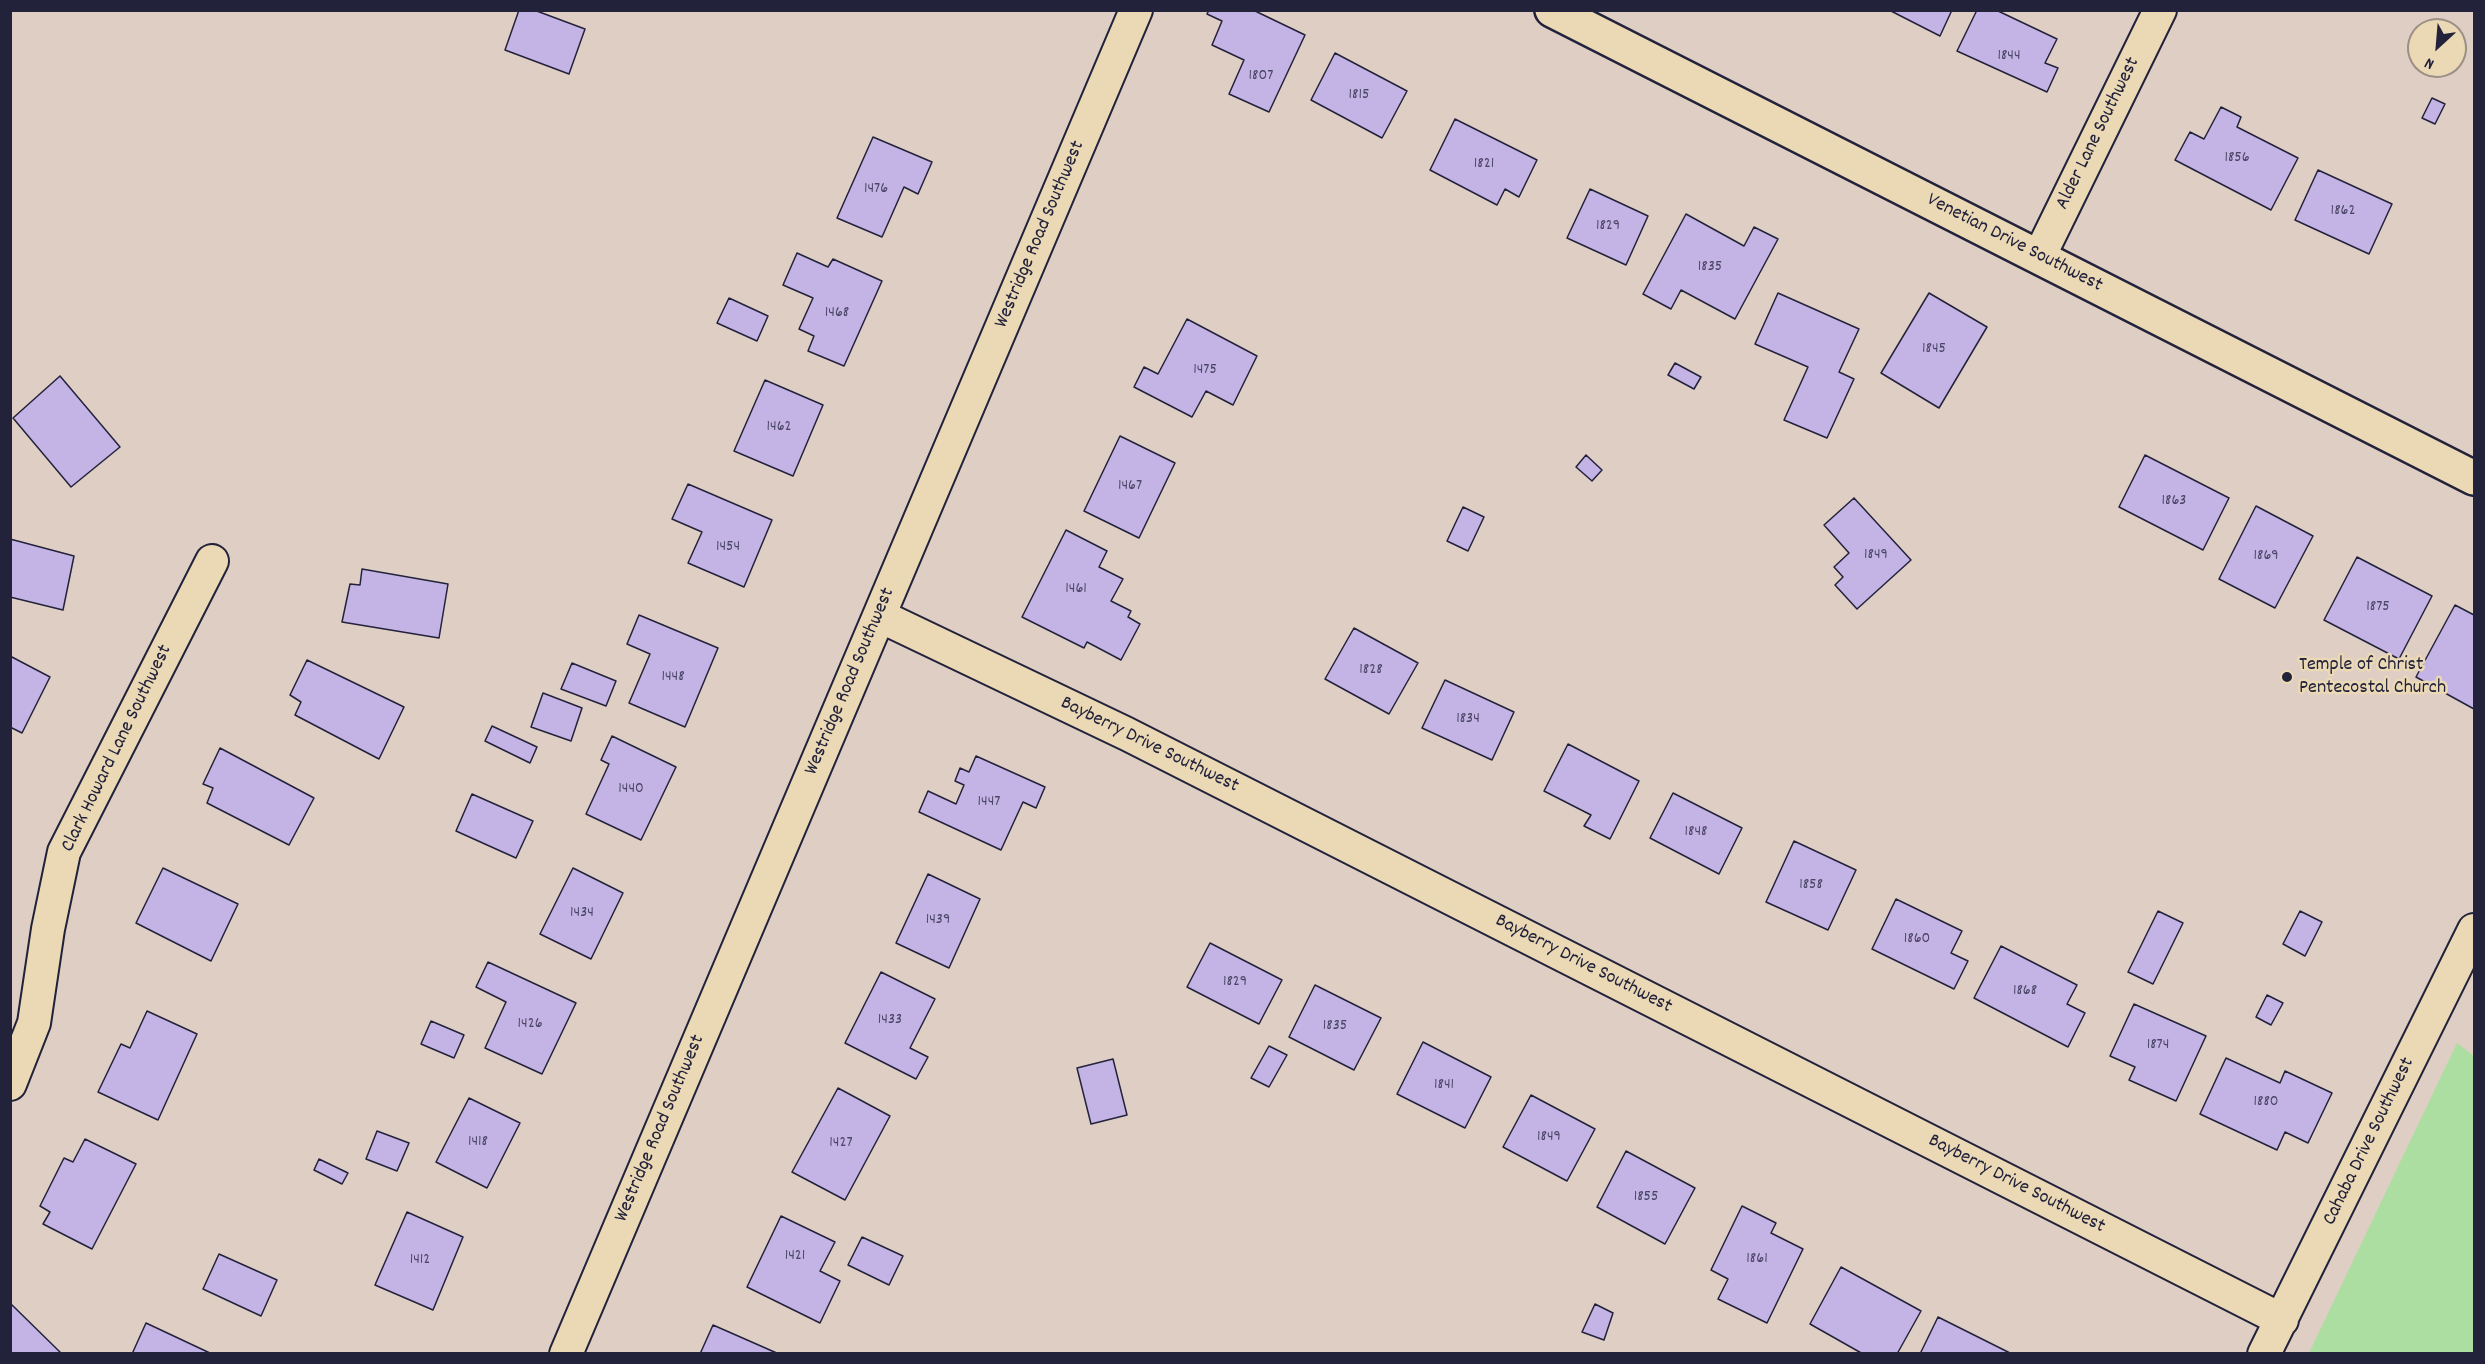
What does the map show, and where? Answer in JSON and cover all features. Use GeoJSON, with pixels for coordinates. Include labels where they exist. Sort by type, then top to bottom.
{"type":"FeatureCollection","features":[{"type":"Feature","properties":{"kind":"street","name":"Westridge Road Southwest"},"geometry":{"type":"LineString","coordinates":[[566,1353],[1136,10]]}},
{"type":"Feature","properties":{"kind":"street","name":"Venetian Drive Southwest"},"geometry":{"type":"LineString","coordinates":[[1552,10],[2475,478]]}},
{"type":"Feature","properties":{"kind":"street","name":"Alder Lane Southwest"},"geometry":{"type":"LineString","coordinates":[[2039,257],[2160,10]]}},
{"type":"Feature","properties":{"kind":"street","name":"Clark Howard Lane Southwest"},"geometry":{"type":"LineString","coordinates":[[10,1084],[34,1023],[48,929],[64,852],[212,561]]}},
{"type":"Feature","properties":{"kind":"street","name":"Bayberry Drive Southwest"},"geometry":{"type":"LineString","coordinates":[[879,616],[1126,734],[2282,1320]]}},
{"type":"Feature","properties":{"kind":"street","name":"Cahaba Drive Southwest"},"geometry":{"type":"LineString","coordinates":[[2264,1353],[2475,930]]}},
{"type":"Feature","properties":{"kind":"green space"},"geometry":{"type":"Polygon","coordinates":[[[2457,1043],[2474,1056],[2474,1353],[2309,1353],[2457,1043]]]}},
{"type":"Feature","properties":{"kind":"building"},"geometry":{"type":"Polygon","coordinates":[[[519,10],[534,10],[585,29],[569,74],[505,50],[519,10]]]}},
{"type":"Feature","properties":{"kind":"building"},"geometry":{"type":"Polygon","coordinates":[[[1209,10],[1253,10],[1305,35],[1269,112],[1229,94],[1244,60],[1212,45],[1222,21],[1207,14],[1209,10]]]}},
{"type":"Feature","properties":{"kind":"building"},"geometry":{"type":"Polygon","coordinates":[[[1889,10],[1952,10],[1940,36],[1889,10]]]}},
{"type":"Feature","properties":{"kind":"building"},"geometry":{"type":"Polygon","coordinates":[[[1977,10],[1996,10],[2057,39],[2045,63],[2058,68],[2047,92],[1957,51],[1977,10]]]}},
{"type":"Feature","properties":{"kind":"building"},"geometry":{"type":"Polygon","coordinates":[[[1335,53],[1407,91],[1382,138],[1311,100],[1335,53]]]}},
{"type":"Feature","properties":{"kind":"building"},"geometry":{"type":"Polygon","coordinates":[[[2432,98],[2445,104],[2435,124],[2422,118],[2432,98]]]}},
{"type":"Feature","properties":{"kind":"building"},"geometry":{"type":"Polygon","coordinates":[[[2221,107],[2241,117],[2237,127],[2298,158],[2271,210],[2175,160],[2190,132],[2204,139],[2221,107]]]}},
{"type":"Feature","properties":{"kind":"building"},"geometry":{"type":"Polygon","coordinates":[[[1455,119],[1537,160],[1519,197],[1505,189],[1497,205],[1430,170],[1455,119]]]}},
{"type":"Feature","properties":{"kind":"building"},"geometry":{"type":"Polygon","coordinates":[[[873,137],[932,162],[918,194],[904,187],[882,237],[837,218],[873,137]]]}},
{"type":"Feature","properties":{"kind":"building"},"geometry":{"type":"Polygon","coordinates":[[[2318,170],[2392,204],[2369,254],[2295,220],[2318,170]]]}},
{"type":"Feature","properties":{"kind":"building"},"geometry":{"type":"Polygon","coordinates":[[[1590,189],[1648,216],[1626,265],[1567,238],[1590,189]]]}},
{"type":"Feature","properties":{"kind":"building"},"geometry":{"type":"Polygon","coordinates":[[[1686,214],[1744,246],[1754,227],[1778,239],[1735,319],[1681,290],[1671,309],[1643,294],[1686,214]]]}},
{"type":"Feature","properties":{"kind":"building"},"geometry":{"type":"Polygon","coordinates":[[[797,253],[828,267],[833,259],[882,281],[844,366],[808,351],[814,336],[799,329],[813,298],[783,285],[797,253]]]}},
{"type":"Feature","properties":{"kind":"building"},"geometry":{"type":"Polygon","coordinates":[[[1778,293],[1859,329],[1839,372],[1854,379],[1827,438],[1784,420],[1808,367],[1755,344],[1778,293]]]}},
{"type":"Feature","properties":{"kind":"building"},"geometry":{"type":"Polygon","coordinates":[[[1929,293],[1987,327],[1939,408],[1881,373],[1929,293]]]}},
{"type":"Feature","properties":{"kind":"building"},"geometry":{"type":"Polygon","coordinates":[[[729,298],[768,316],[757,341],[717,323],[729,298]]]}},
{"type":"Feature","properties":{"kind":"building"},"geometry":{"type":"Polygon","coordinates":[[[1187,319],[1257,356],[1233,405],[1206,391],[1192,417],[1134,387],[1144,367],[1158,374],[1187,319]]]}},
{"type":"Feature","properties":{"kind":"building"},"geometry":{"type":"Polygon","coordinates":[[[1675,363],[1701,377],[1694,389],[1668,375],[1675,363]]]}},
{"type":"Feature","properties":{"kind":"building"},"geometry":{"type":"Polygon","coordinates":[[[60,376],[120,447],[71,487],[13,418],[60,376]]]}},
{"type":"Feature","properties":{"kind":"building"},"geometry":{"type":"Polygon","coordinates":[[[765,380],[823,405],[793,476],[734,451],[765,380]]]}},
{"type":"Feature","properties":{"kind":"building"},"geometry":{"type":"Polygon","coordinates":[[[1120,436],[1175,463],[1139,538],[1084,511],[1120,436]]]}},
{"type":"Feature","properties":{"kind":"building"},"geometry":{"type":"Polygon","coordinates":[[[1586,455],[1602,470],[1592,481],[1576,467],[1586,455]]]}},
{"type":"Feature","properties":{"kind":"building"},"geometry":{"type":"Polygon","coordinates":[[[2145,455],[2229,498],[2203,550],[2119,507],[2145,455]]]}},
{"type":"Feature","properties":{"kind":"building"},"geometry":{"type":"Polygon","coordinates":[[[688,484],[772,520],[744,587],[688,563],[702,532],[672,519],[688,484]]]}},
{"type":"Feature","properties":{"kind":"building"},"geometry":{"type":"Polygon","coordinates":[[[1854,498],[1911,560],[1857,609],[1835,585],[1843,577],[1834,567],[1849,553],[1824,525],[1854,498]]]}},
{"type":"Feature","properties":{"kind":"building"},"geometry":{"type":"Polygon","coordinates":[[[2256,506],[2313,536],[2275,608],[2219,579],[2256,506]]]}},
{"type":"Feature","properties":{"kind":"building"},"geometry":{"type":"Polygon","coordinates":[[[1463,507],[1484,517],[1468,551],[1447,541],[1463,507]]]}},
{"type":"Feature","properties":{"kind":"building"},"geometry":{"type":"Polygon","coordinates":[[[1066,530],[1107,551],[1099,567],[1123,579],[1111,601],[1131,611],[1128,617],[1140,624],[1121,660],[1087,642],[1084,648],[1022,617],[1066,530]]]}},
{"type":"Feature","properties":{"kind":"building"},"geometry":{"type":"Polygon","coordinates":[[[10,539],[74,556],[63,610],[10,597],[10,539]]]}},
{"type":"Feature","properties":{"kind":"building"},"geometry":{"type":"Polygon","coordinates":[[[2357,557],[2432,596],[2399,659],[2324,620],[2357,557]]]}},
{"type":"Feature","properties":{"kind":"building"},"geometry":{"type":"Polygon","coordinates":[[[362,569],[448,584],[439,638],[342,622],[350,584],[360,585],[362,569]]]}},
{"type":"Feature","properties":{"kind":"building"},"geometry":{"type":"Polygon","coordinates":[[[2455,605],[2474,615],[2474,709],[2416,677],[2455,605]]]}},
{"type":"Feature","properties":{"kind":"building"},"geometry":{"type":"Polygon","coordinates":[[[639,615],[718,648],[685,727],[629,703],[650,654],[627,644],[639,615]]]}},
{"type":"Feature","properties":{"kind":"building"},"geometry":{"type":"Polygon","coordinates":[[[1354,628],[1418,663],[1389,714],[1325,679],[1354,628]]]}},
{"type":"Feature","properties":{"kind":"building"},"geometry":{"type":"Polygon","coordinates":[[[10,656],[50,677],[22,733],[10,727],[10,656]]]}},
{"type":"Feature","properties":{"kind":"building"},"geometry":{"type":"Polygon","coordinates":[[[307,660],[404,707],[379,759],[295,715],[301,702],[290,695],[307,660]]]}},
{"type":"Feature","properties":{"kind":"building"},"geometry":{"type":"Polygon","coordinates":[[[572,663],[616,681],[606,706],[561,689],[572,663]]]}},
{"type":"Feature","properties":{"kind":"building"},"geometry":{"type":"Polygon","coordinates":[[[1445,680],[1514,712],[1492,760],[1422,728],[1445,680]]]}},
{"type":"Feature","properties":{"kind":"building"},"geometry":{"type":"Polygon","coordinates":[[[543,693],[582,708],[571,741],[531,727],[543,693]]]}},
{"type":"Feature","properties":{"kind":"building"},"geometry":{"type":"Polygon","coordinates":[[[492,726],[537,747],[530,763],[485,741],[492,726]]]}},
{"type":"Feature","properties":{"kind":"building"},"geometry":{"type":"Polygon","coordinates":[[[612,736],[676,767],[641,840],[586,814],[609,764],[601,760],[612,736]]]}},
{"type":"Feature","properties":{"kind":"building"},"geometry":{"type":"Polygon","coordinates":[[[1568,744],[1639,781],[1610,839],[1584,826],[1591,815],[1544,791],[1568,744]]]}},
{"type":"Feature","properties":{"kind":"building"},"geometry":{"type":"Polygon","coordinates":[[[220,748],[314,798],[289,845],[207,803],[213,788],[203,784],[220,748]]]}},
{"type":"Feature","properties":{"kind":"building"},"geometry":{"type":"Polygon","coordinates":[[[976,756],[1045,787],[1036,808],[1023,802],[1001,850],[919,812],[928,791],[956,804],[964,785],[955,781],[960,768],[969,772],[976,756]]]}},
{"type":"Feature","properties":{"kind":"building"},"geometry":{"type":"Polygon","coordinates":[[[1673,793],[1742,828],[1719,874],[1650,838],[1673,793]]]}},
{"type":"Feature","properties":{"kind":"building"},"geometry":{"type":"Polygon","coordinates":[[[472,794],[533,821],[516,858],[456,831],[472,794]]]}},
{"type":"Feature","properties":{"kind":"building"},"geometry":{"type":"Polygon","coordinates":[[[1794,841],[1856,870],[1828,930],[1766,902],[1794,841]]]}},
{"type":"Feature","properties":{"kind":"building"},"geometry":{"type":"Polygon","coordinates":[[[163,868],[238,904],[211,961],[136,923],[163,868]]]}},
{"type":"Feature","properties":{"kind":"building"},"geometry":{"type":"Polygon","coordinates":[[[573,868],[623,893],[591,959],[540,934],[573,868]]]}},
{"type":"Feature","properties":{"kind":"building"},"geometry":{"type":"Polygon","coordinates":[[[928,874],[980,899],[949,968],[896,943],[928,874]]]}},
{"type":"Feature","properties":{"kind":"building"},"geometry":{"type":"Polygon","coordinates":[[[1896,899],[1962,931],[1951,953],[1968,961],[1954,989],[1872,949],[1896,899]]]}},
{"type":"Feature","properties":{"kind":"building"},"geometry":{"type":"Polygon","coordinates":[[[2158,911],[2183,923],[2153,984],[2128,972],[2158,911]]]}},
{"type":"Feature","properties":{"kind":"building"},"geometry":{"type":"Polygon","coordinates":[[[2300,911],[2322,922],[2305,956],[2283,944],[2300,911]]]}},
{"type":"Feature","properties":{"kind":"building"},"geometry":{"type":"Polygon","coordinates":[[[1210,943],[1282,980],[1259,1024],[1187,987],[1210,943]]]}},
{"type":"Feature","properties":{"kind":"building"},"geometry":{"type":"Polygon","coordinates":[[[2001,946],[2077,985],[2067,1004],[2085,1013],[2068,1047],[1974,998],[2001,946]]]}},
{"type":"Feature","properties":{"kind":"building"},"geometry":{"type":"Polygon","coordinates":[[[488,962],[576,1003],[542,1074],[485,1048],[506,1002],[476,987],[488,962]]]}},
{"type":"Feature","properties":{"kind":"building"},"geometry":{"type":"Polygon","coordinates":[[[881,972],[935,999],[910,1048],[928,1057],[916,1079],[845,1043],[881,972]]]}},
{"type":"Feature","properties":{"kind":"building"},"geometry":{"type":"Polygon","coordinates":[[[1315,985],[1381,1018],[1354,1070],[1289,1037],[1315,985]]]}},
{"type":"Feature","properties":{"kind":"building"},"geometry":{"type":"Polygon","coordinates":[[[2267,995],[2283,1003],[2271,1025],[2256,1017],[2267,995]]]}},
{"type":"Feature","properties":{"kind":"building"},"geometry":{"type":"Polygon","coordinates":[[[2134,1004],[2206,1036],[2176,1101],[2129,1080],[2135,1067],[2110,1056],[2134,1004]]]}},
{"type":"Feature","properties":{"kind":"building"},"geometry":{"type":"Polygon","coordinates":[[[147,1011],[197,1034],[158,1120],[98,1092],[121,1044],[130,1048],[147,1011]]]}},
{"type":"Feature","properties":{"kind":"building"},"geometry":{"type":"Polygon","coordinates":[[[431,1021],[464,1035],[454,1058],[421,1044],[431,1021]]]}},
{"type":"Feature","properties":{"kind":"building"},"geometry":{"type":"Polygon","coordinates":[[[1423,1042],[1491,1077],[1465,1128],[1397,1094],[1423,1042]]]}},
{"type":"Feature","properties":{"kind":"building"},"geometry":{"type":"Polygon","coordinates":[[[1269,1046],[1287,1055],[1269,1087],[1251,1078],[1269,1046]]]}},
{"type":"Feature","properties":{"kind":"building"},"geometry":{"type":"Polygon","coordinates":[[[2226,1058],[2280,1083],[2285,1071],[2332,1093],[2308,1143],[2285,1132],[2277,1150],[2200,1114],[2226,1058]]]}},
{"type":"Feature","properties":{"kind":"building"},"geometry":{"type":"Polygon","coordinates":[[[1113,1059],[1127,1115],[1091,1124],[1077,1068],[1113,1059]]]}},
{"type":"Feature","properties":{"kind":"building"},"geometry":{"type":"Polygon","coordinates":[[[838,1088],[890,1116],[845,1200],[792,1172],[838,1088]]]}},
{"type":"Feature","properties":{"kind":"building"},"geometry":{"type":"Polygon","coordinates":[[[1531,1095],[1595,1129],[1567,1181],[1503,1147],[1531,1095]]]}},
{"type":"Feature","properties":{"kind":"building"},"geometry":{"type":"Polygon","coordinates":[[[469,1098],[520,1123],[487,1188],[436,1162],[469,1098]]]}},
{"type":"Feature","properties":{"kind":"building"},"geometry":{"type":"Polygon","coordinates":[[[377,1131],[409,1143],[397,1171],[366,1159],[377,1131]]]}},
{"type":"Feature","properties":{"kind":"building"},"geometry":{"type":"Polygon","coordinates":[[[85,1139],[136,1164],[92,1249],[43,1224],[50,1212],[40,1206],[64,1158],[73,1162],[85,1139]]]}},
{"type":"Feature","properties":{"kind":"building"},"geometry":{"type":"Polygon","coordinates":[[[1626,1151],[1695,1188],[1665,1244],[1597,1207],[1626,1151]]]}},
{"type":"Feature","properties":{"kind":"building"},"geometry":{"type":"Polygon","coordinates":[[[319,1159],[348,1173],[342,1184],[314,1170],[319,1159]]]}},
{"type":"Feature","properties":{"kind":"building"},"geometry":{"type":"Polygon","coordinates":[[[1742,1206],[1776,1223],[1771,1233],[1803,1249],[1767,1323],[1718,1299],[1728,1279],[1711,1270],[1742,1206]]]}},
{"type":"Feature","properties":{"kind":"building"},"geometry":{"type":"Polygon","coordinates":[[[407,1212],[463,1237],[433,1310],[375,1285],[407,1212]]]}},
{"type":"Feature","properties":{"kind":"building"},"geometry":{"type":"Polygon","coordinates":[[[781,1216],[835,1242],[820,1271],[840,1281],[820,1323],[747,1287],[781,1216]]]}},
{"type":"Feature","properties":{"kind":"building"},"geometry":{"type":"Polygon","coordinates":[[[862,1237],[903,1256],[889,1285],[848,1265],[862,1237]]]}},
{"type":"Feature","properties":{"kind":"building"},"geometry":{"type":"Polygon","coordinates":[[[219,1254],[277,1280],[261,1316],[203,1289],[219,1254]]]}},
{"type":"Feature","properties":{"kind":"building"},"geometry":{"type":"Polygon","coordinates":[[[1841,1267],[1921,1311],[1897,1354],[1863,1354],[1810,1324],[1841,1267]]]}},
{"type":"Feature","properties":{"kind":"building"},"geometry":{"type":"Polygon","coordinates":[[[10,1303],[62,1354],[10,1354],[10,1303]]]}},
{"type":"Feature","properties":{"kind":"building"},"geometry":{"type":"Polygon","coordinates":[[[1595,1304],[1613,1313],[1604,1340],[1582,1332],[1595,1304]]]}},
{"type":"Feature","properties":{"kind":"building"},"geometry":{"type":"Polygon","coordinates":[[[1938,1317],[2010,1353],[2010,1354],[1920,1354],[1938,1317]]]}},
{"type":"Feature","properties":{"kind":"building"},"geometry":{"type":"Polygon","coordinates":[[[146,1323],[212,1354],[132,1354],[146,1323]]]}},
{"type":"Feature","properties":{"kind":"building"},"geometry":{"type":"Polygon","coordinates":[[[713,1325],[779,1354],[700,1354],[713,1325]]]}},
{"type":"Feature","properties":{"kind":"place","name":"Temple of Christ Pentecostal Church"},"geometry":{"type":"Point","coordinates":[2287,677]}}]}
